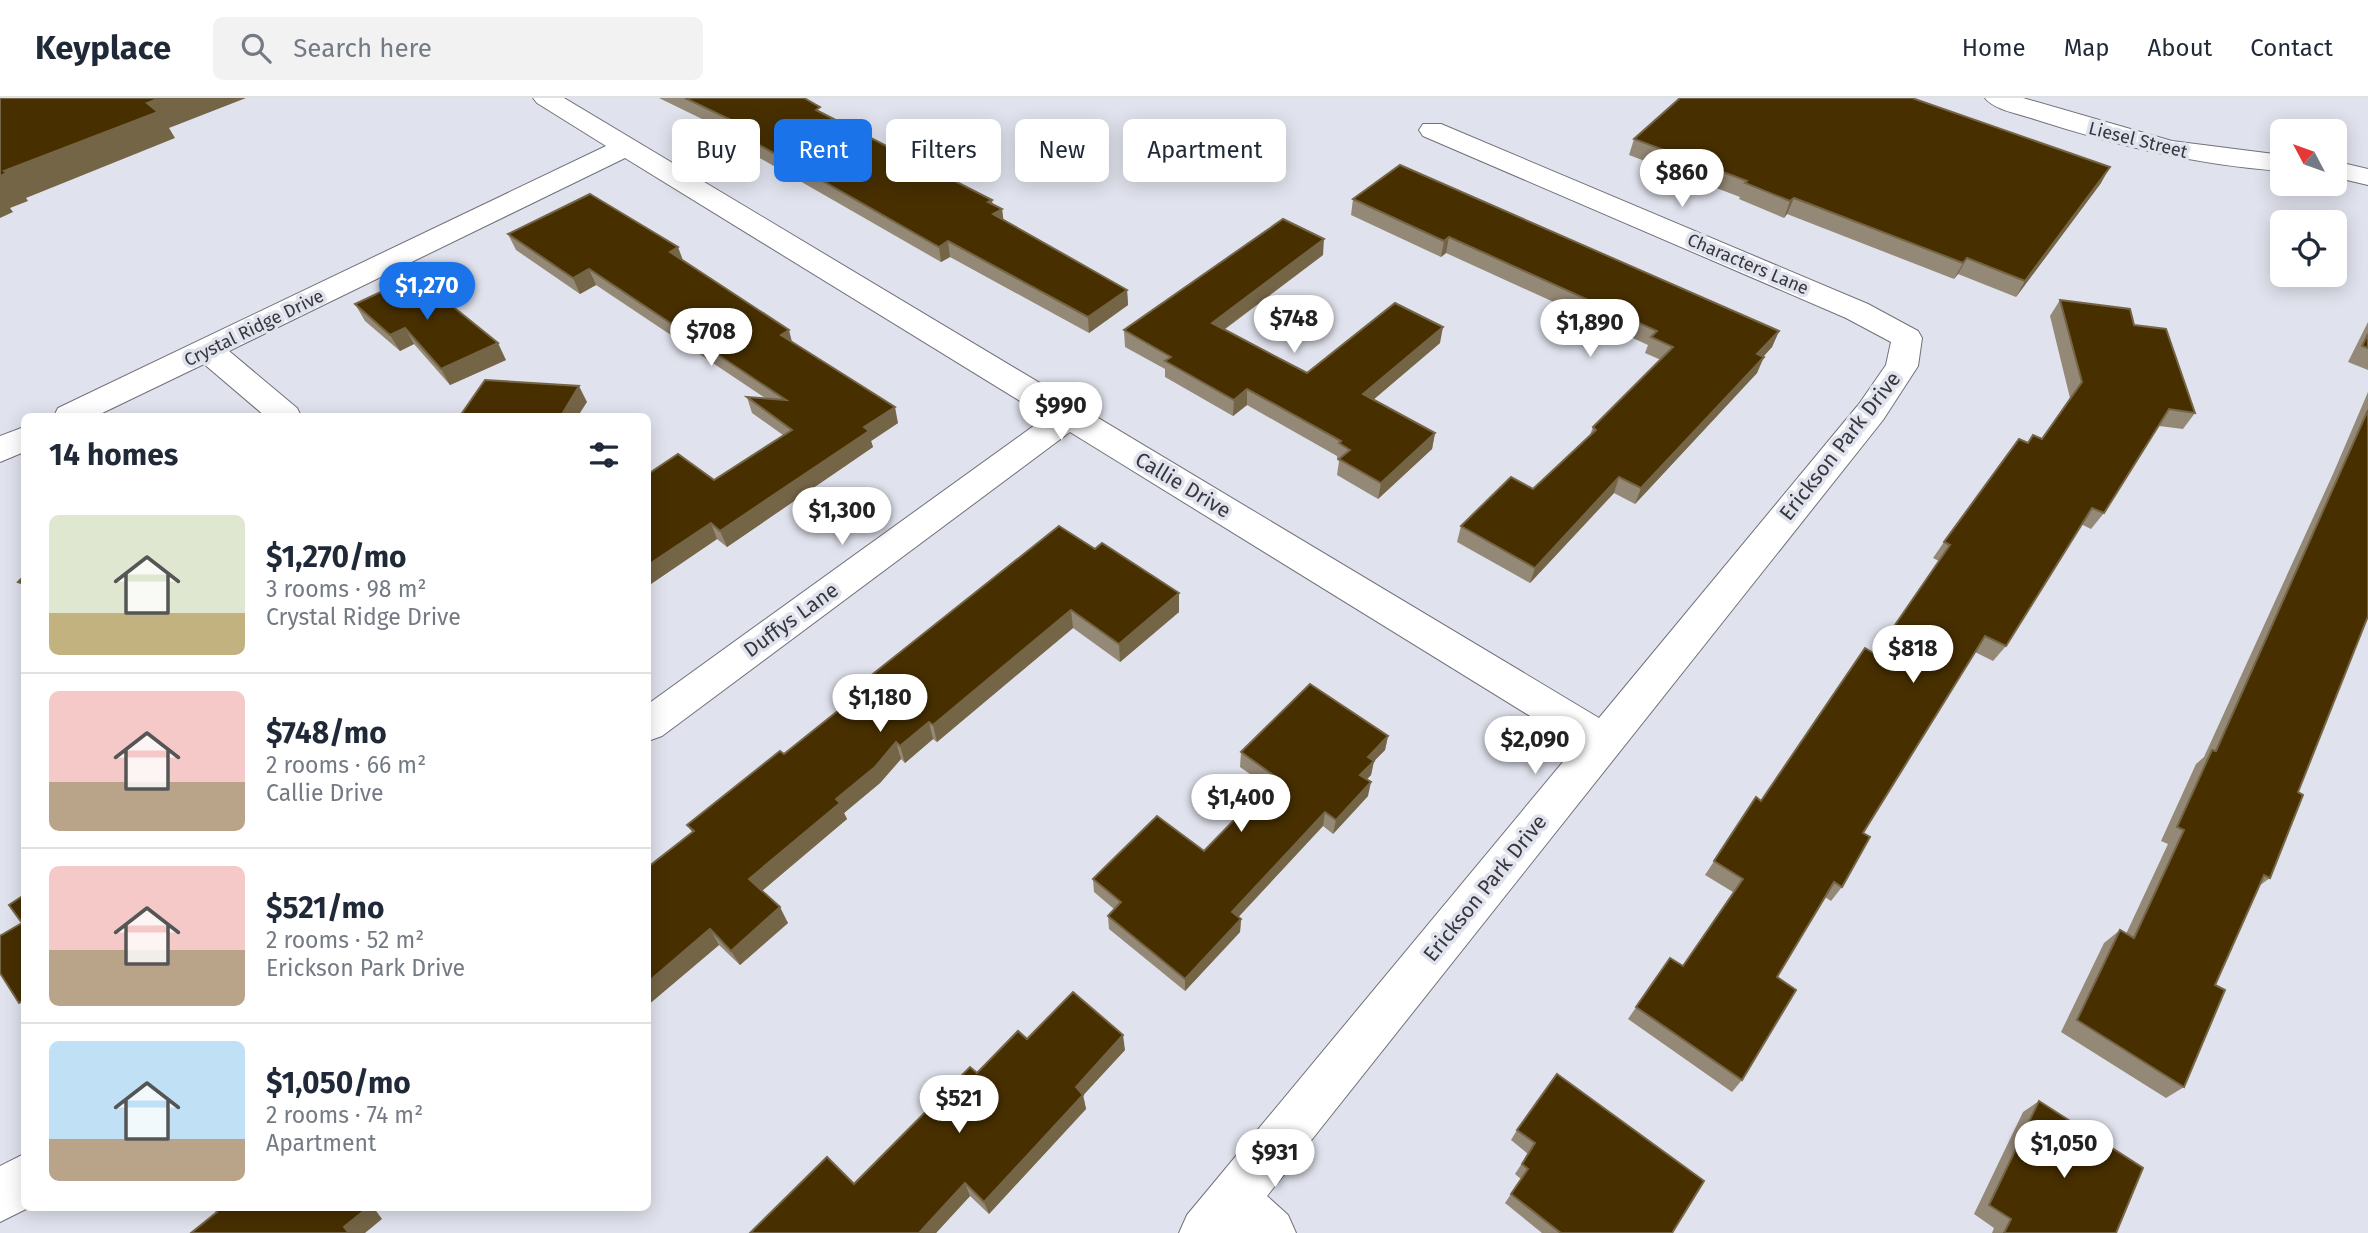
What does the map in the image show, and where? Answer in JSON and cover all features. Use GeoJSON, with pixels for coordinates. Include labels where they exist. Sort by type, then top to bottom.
{"type":"FeatureCollection","features":[{"type":"Feature","properties":{"kind":"street","name":"Callie Drive"},"geometry":{"type":"LineString","coordinates":[[546,98],[1604,741]]}},
{"type":"Feature","properties":{"kind":"street","name":"Liesel Street"},"geometry":{"type":"LineString","coordinates":[[1998,98],[2140,144],[2193,155],[2270,162]]}},
{"type":"Feature","properties":{"kind":"street","name":"Characters Lane"},"geometry":{"type":"LineString","coordinates":[[1432,130],[1786,280],[1907,338]]}},
{"type":"Feature","properties":{"kind":"street","name":"Crystal Ridge Drive"},"geometry":{"type":"LineString","coordinates":[[76,413],[626,147]]}},
{"type":"Feature","properties":{"kind":"street"},"geometry":{"type":"LineString","coordinates":[[2347,172],[2368,177]]}},
{"type":"Feature","properties":{"kind":"street","name":"Erickson Park Drive"},"geometry":{"type":"LineString","coordinates":[[1219,1216],[1871,412],[1902,366],[1907,338]]}},
{"type":"Feature","properties":{"kind":"street"},"geometry":{"type":"LineString","coordinates":[[208,350],[282,413]]}},
{"type":"Feature","properties":{"kind":"street","name":"Duffys Lane"},"geometry":{"type":"LineString","coordinates":[[651,723],[1070,416]]}},
{"type":"Feature","properties":{"kind":"street"},"geometry":{"type":"LineString","coordinates":[[0,450],[21,440]]}},
{"type":"Feature","properties":{"kind":"street"},"geometry":{"type":"LineString","coordinates":[[0,1197],[21,1181]]}},
{"type":"Feature","properties":{"kind":"street"},"geometry":{"type":"LineString","coordinates":[[1219,1216],[1270,1233]]}},
{"type":"Feature","properties":{"kind":"building"},"geometry":{"type":"Polygon","coordinates":[[[0,98],[160,98],[147,103],[158,112],[4,171],[7,173],[0,176],[0,98]]]}},
{"type":"Feature","properties":{"kind":"building"},"geometry":{"type":"Polygon","coordinates":[[[685,98],[804,98],[820,107],[816,110],[834,119],[774,119],[774,153],[760,145],[760,119],[729,119],[685,98]]]}},
{"type":"Feature","properties":{"kind":"building"},"geometry":{"type":"Polygon","coordinates":[[[1680,98],[1912,98],[2110,167],[2025,281],[1967,258],[1963,263],[1794,198],[1790,201],[1745,183],[1747,181],[1634,139],[1680,98]]]}},
{"type":"Feature","properties":{"kind":"building"},"geometry":{"type":"Polygon","coordinates":[[[872,139],[886,146],[886,182],[957,182],[992,200],[988,202],[1002,209],[993,214],[1127,290],[1088,317],[948,241],[939,247],[825,182],[872,182],[872,139]]]}},
{"type":"Feature","properties":{"kind":"building"},"geometry":{"type":"Polygon","coordinates":[[[1400,165],[1779,331],[1757,354],[1764,357],[1641,488],[1619,477],[1535,568],[1461,526],[1511,477],[1533,489],[1596,430],[1593,427],[1673,347],[1651,337],[1657,331],[1449,237],[1444,241],[1353,199],[1400,165]]]}},
{"type":"Feature","properties":{"kind":"building"},"geometry":{"type":"Polygon","coordinates":[[[590,194],[678,247],[670,252],[789,330],[781,335],[895,407],[864,427],[869,431],[720,531],[711,523],[651,563],[651,472],[678,454],[714,480],[792,430],[747,397],[786,400],[589,269],[573,278],[508,234],[590,194]]]}},
{"type":"Feature","properties":{"kind":"building"},"geometry":{"type":"Polygon","coordinates":[[[1283,219],[1324,239],[1212,323],[1307,373],[1395,303],[1443,327],[1363,394],[1435,433],[1381,483],[1339,459],[1350,450],[1339,443],[1341,441],[1247,389],[1234,400],[1165,361],[1171,357],[1124,330],[1283,219]]]}},
{"type":"Feature","properties":{"kind":"building"},"geometry":{"type":"Polygon","coordinates":[[[415,276],[498,343],[441,369],[405,328],[390,335],[355,304],[415,276]]]}},
{"type":"Feature","properties":{"kind":"building"},"geometry":{"type":"Polygon","coordinates":[[[2060,300],[2130,309],[2134,325],[2166,329],[2195,413],[2169,409],[2104,513],[2092,508],[2006,646],[1985,636],[1863,833],[1870,837],[1842,887],[1834,882],[1777,977],[1796,990],[1742,1080],[1636,1007],[1670,958],[1683,966],[1743,879],[1714,861],[1756,797],[1761,801],[1865,648],[1875,654],[1950,545],[1944,542],[2019,439],[2028,443],[2033,435],[2042,439],[2082,382],[2060,300]]]}},
{"type":"Feature","properties":{"kind":"building"},"geometry":{"type":"Polygon","coordinates":[[[2368,334],[2368,348],[2362,346],[2368,334]]]}},
{"type":"Feature","properties":{"kind":"building"},"geometry":{"type":"Polygon","coordinates":[[[485,380],[579,386],[563,413],[462,413],[485,380]]]}},
{"type":"Feature","properties":{"kind":"building"},"geometry":{"type":"Polygon","coordinates":[[[2368,410],[2368,616],[2298,792],[2303,795],[2270,878],[2264,875],[2215,985],[2225,990],[2184,1087],[2077,1020],[2120,930],[2134,938],[2184,830],[2177,827],[2212,750],[2216,751],[2368,410]]]}},
{"type":"Feature","properties":{"kind":"building"},"geometry":{"type":"Polygon","coordinates":[[[1059,526],[1095,549],[1102,543],[1179,593],[1119,644],[1071,610],[933,725],[929,722],[900,746],[896,742],[875,767],[836,799],[840,803],[749,879],[780,907],[731,951],[710,929],[651,979],[651,865],[694,831],[687,825],[780,751],[784,754],[874,682],[869,677],[1059,526]]]}},
{"type":"Feature","properties":{"kind":"building"},"geometry":{"type":"Polygon","coordinates":[[[1310,684],[1388,736],[1368,757],[1374,761],[1360,775],[1371,782],[1336,820],[1325,812],[1232,912],[1241,919],[1185,979],[1108,916],[1121,902],[1093,879],[1157,816],[1204,851],[1276,777],[1241,752],[1310,684]]]}},
{"type":"Feature","properties":{"kind":"building"},"geometry":{"type":"Polygon","coordinates":[[[21,897],[21,922],[9,905],[21,897]]]}},
{"type":"Feature","properties":{"kind":"building"},"geometry":{"type":"Polygon","coordinates":[[[21,924],[19,1003],[0,973],[0,936],[21,924]]]}},
{"type":"Feature","properties":{"kind":"building"},"geometry":{"type":"Polygon","coordinates":[[[1073,992],[1123,1035],[1076,1087],[1083,1095],[984,1202],[965,1183],[919,1233],[750,1233],[827,1157],[854,1184],[970,1067],[977,1073],[1018,1031],[1027,1039],[1073,992]]]}},
{"type":"Feature","properties":{"kind":"building"},"geometry":{"type":"Polygon","coordinates":[[[1557,1074],[1704,1181],[1672,1233],[1561,1233],[1511,1194],[1528,1169],[1522,1164],[1535,1143],[1517,1130],[1557,1074]]]}},
{"type":"Feature","properties":{"kind":"building"},"geometry":{"type":"Polygon","coordinates":[[[2039,1101],[2143,1168],[2116,1233],[2004,1233],[2011,1219],[1989,1205],[2039,1101]]]}},
{"type":"Feature","properties":{"kind":"building"},"geometry":{"type":"Polygon","coordinates":[[[364,1211],[344,1227],[349,1233],[191,1233],[217,1212],[364,1211]]]}}]}
